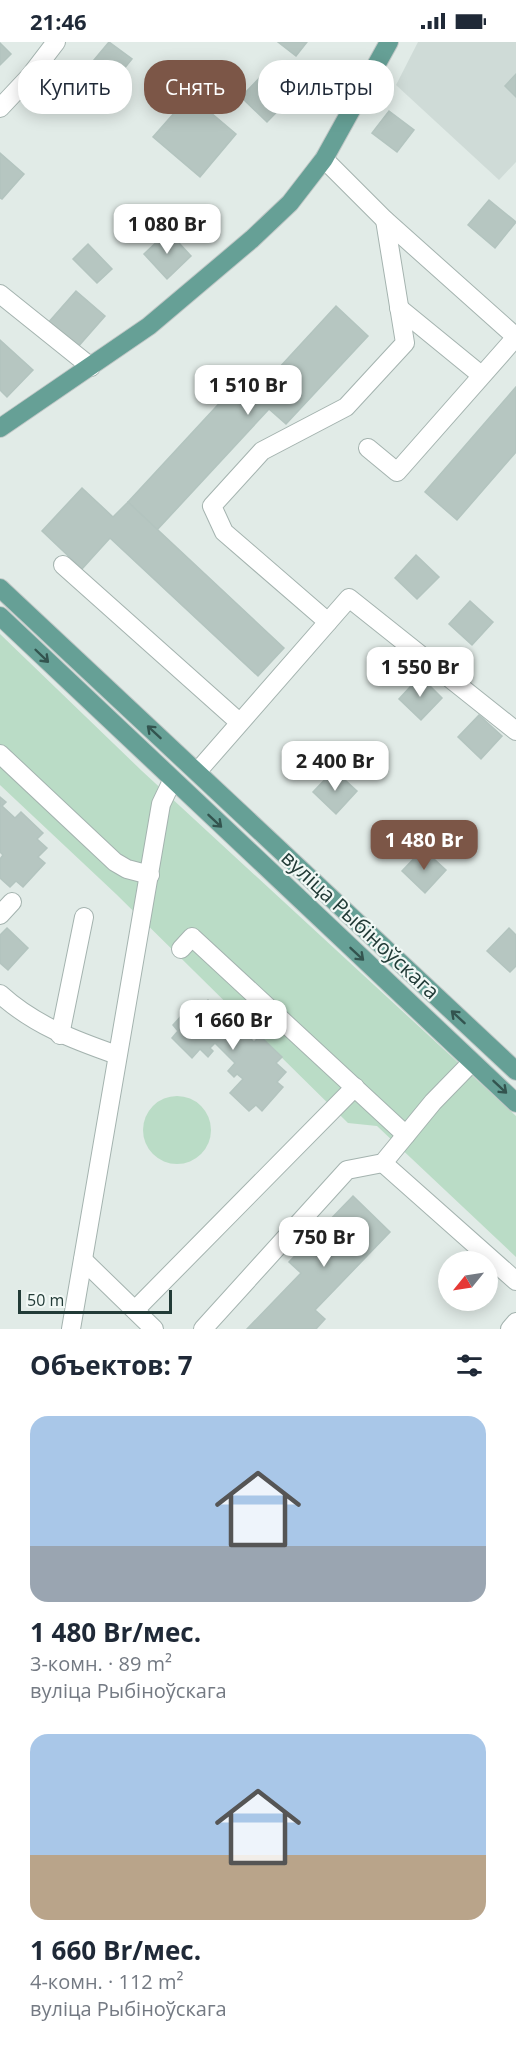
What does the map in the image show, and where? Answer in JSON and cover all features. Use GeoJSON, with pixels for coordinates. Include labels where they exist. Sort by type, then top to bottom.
{"type":"FeatureCollection","features":[{"type":"Feature","properties":{"kind":"main road"},"geometry":{"type":"LineString","coordinates":[[0,438],[5,424],[149,326],[252,240],[290,203],[324,159],[389,42]]}},
{"type":"Feature","properties":{"kind":"main road","name":"вуліца Рыбіноўскага"},"geometry":{"type":"LineString","coordinates":[[0,588],[516,1071]]}},
{"type":"Feature","properties":{"kind":"main road","name":"вуліца Рыбіноўскага"},"geometry":{"type":"LineString","coordinates":[[0,616],[172,781],[516,1103]]}},
{"type":"Feature","properties":{"kind":"street"},"geometry":{"type":"LineString","coordinates":[[0,108],[30,76],[56,42]]}},
{"type":"Feature","properties":{"kind":"street"},"geometry":{"type":"LineString","coordinates":[[324,159],[385,220],[516,337],[396,472],[368,448]]}},
{"type":"Feature","properties":{"kind":"street"},"geometry":{"type":"LineString","coordinates":[[328,622],[224,532],[212,506],[262,451],[346,407],[405,343],[385,220]]}},
{"type":"Feature","properties":{"kind":"street"},"geometry":{"type":"LineString","coordinates":[[0,294],[91,367]]}},
{"type":"Feature","properties":{"kind":"street"},"geometry":{"type":"LineString","coordinates":[[399,308],[481,375]]}},
{"type":"Feature","properties":{"kind":"street"},"geometry":{"type":"LineString","coordinates":[[63,565],[238,722]]}},
{"type":"Feature","properties":{"kind":"street"},"geometry":{"type":"LineString","coordinates":[[197,772],[238,722],[349,598],[516,731]]}},
{"type":"Feature","properties":{"kind":"street"},"geometry":{"type":"LineString","coordinates":[[0,754],[115,862],[127,869],[150,874]]}},
{"type":"Feature","properties":{"kind":"street"},"geometry":{"type":"LineString","coordinates":[[71,1329],[150,874],[160,804],[172,781]]}},
{"type":"Feature","properties":{"kind":"street"},"geometry":{"type":"LineString","coordinates":[[60,1035],[84,917]]}},
{"type":"Feature","properties":{"kind":"street"},"geometry":{"type":"LineString","coordinates":[[181,949],[192,937],[406,1135]]}},
{"type":"Feature","properties":{"kind":"street"},"geometry":{"type":"LineString","coordinates":[[0,994],[17,1010],[60,1035],[117,1054]]}},
{"type":"Feature","properties":{"kind":"street"},"geometry":{"type":"LineString","coordinates":[[203,1329],[347,1170],[383,1163],[472,1062]]}},
{"type":"Feature","properties":{"kind":"street"},"geometry":{"type":"LineString","coordinates":[[135,1311],[355,1087]]}},
{"type":"Feature","properties":{"kind":"street"},"geometry":{"type":"LineString","coordinates":[[383,1163],[516,1281]]}},
{"type":"Feature","properties":{"kind":"street"},"geometry":{"type":"LineString","coordinates":[[83,1260],[154,1329]]}},
{"type":"Feature","properties":{"kind":"street"},"geometry":{"type":"LineString","coordinates":[[510,1329],[516,1322]]}},
{"type":"Feature","properties":{"kind":"shaded area"},"geometry":{"type":"Polygon","coordinates":[[[418,42],[516,42],[516,162],[499,180],[396,85],[418,42]]]}},
{"type":"Feature","properties":{"kind":"green space"},"geometry":{"type":"Polygon","coordinates":[[[0,634],[142,771],[516,1116],[516,1257],[377,1126],[348,1123],[116,894],[0,785],[0,634]]]}},
{"type":"Feature","properties":{"kind":"green space"},"geometry":{"type":"Polygon","coordinates":[[[177,1096],[190,1099],[201,1106],[208,1117],[211,1130],[208,1143],[201,1154],[190,1161],[177,1164],[164,1161],[153,1154],[146,1143],[143,1130],[146,1117],[153,1106],[164,1099],[177,1096]]]}},
{"type":"Feature","properties":{"kind":"building"},"geometry":{"type":"Polygon","coordinates":[[[109,42],[132,59],[131,60],[94,60],[109,42]]]}},
{"type":"Feature","properties":{"kind":"building"},"geometry":{"type":"Polygon","coordinates":[[[278,42],[307,42],[296,56],[278,42]]]}},
{"type":"Feature","properties":{"kind":"building"},"geometry":{"type":"Polygon","coordinates":[[[0,43],[11,54],[0,65],[0,43]]]}},
{"type":"Feature","properties":{"kind":"building"},"geometry":{"type":"Polygon","coordinates":[[[516,74],[516,97],[505,86],[516,74]]]}},
{"type":"Feature","properties":{"kind":"building"},"geometry":{"type":"Polygon","coordinates":[[[258,79],[258,113],[246,102],[246,92],[258,79]]]}},
{"type":"Feature","properties":{"kind":"building"},"geometry":{"type":"Polygon","coordinates":[[[173,114],[212,114],[236,134],[200,177],[153,137],[173,114]]]}},
{"type":"Feature","properties":{"kind":"building"},"geometry":{"type":"Polygon","coordinates":[[[259,114],[275,114],[267,122],[259,114]]]}},
{"type":"Feature","properties":{"kind":"building"},"geometry":{"type":"Polygon","coordinates":[[[387,114],[393,114],[414,130],[397,152],[372,133],[387,114]]]}},
{"type":"Feature","properties":{"kind":"building"},"geometry":{"type":"Polygon","coordinates":[[[0,153],[24,174],[2,199],[0,198],[0,153]]]}},
{"type":"Feature","properties":{"kind":"building"},"geometry":{"type":"Polygon","coordinates":[[[489,200],[516,222],[495,248],[468,225],[489,200]]]}},
{"type":"Feature","properties":{"kind":"building"},"geometry":{"type":"Polygon","coordinates":[[[168,231],[191,256],[167,279],[144,254],[168,231]]]}},
{"type":"Feature","properties":{"kind":"building"},"geometry":{"type":"Polygon","coordinates":[[[88,244],[112,269],[97,283],[73,259],[88,244]]]}},
{"type":"Feature","properties":{"kind":"building"},"geometry":{"type":"Polygon","coordinates":[[[76,291],[105,316],[77,348],[48,323],[76,291]]]}},
{"type":"Feature","properties":{"kind":"building"},"geometry":{"type":"Polygon","coordinates":[[[336,306],[368,336],[286,424],[269,409],[157,530],[128,502],[239,382],[254,395],[336,306]]]}},
{"type":"Feature","properties":{"kind":"building"},"geometry":{"type":"Polygon","coordinates":[[[0,340],[33,370],[7,397],[0,390],[0,340]]]}},
{"type":"Feature","properties":{"kind":"building"},"geometry":{"type":"Polygon","coordinates":[[[516,387],[516,452],[457,520],[425,492],[516,387]]]}},
{"type":"Feature","properties":{"kind":"building"},"geometry":{"type":"Polygon","coordinates":[[[82,488],[113,517],[128,502],[284,648],[258,676],[110,538],[82,569],[42,531],[82,488]]]}},
{"type":"Feature","properties":{"kind":"building"},"geometry":{"type":"Polygon","coordinates":[[[416,555],[439,577],[417,599],[395,578],[416,555]]]}},
{"type":"Feature","properties":{"kind":"building"},"geometry":{"type":"Polygon","coordinates":[[[470,601],[493,622],[472,645],[449,624],[470,601]]]}},
{"type":"Feature","properties":{"kind":"building"},"geometry":{"type":"Polygon","coordinates":[[[420,676],[442,698],[421,720],[399,699],[420,676]]]}},
{"type":"Feature","properties":{"kind":"building"},"geometry":{"type":"Polygon","coordinates":[[[479,715],[502,736],[481,759],[458,737],[479,715]]]}},
{"type":"Feature","properties":{"kind":"building"},"geometry":{"type":"Polygon","coordinates":[[[334,770],[357,791],[336,814],[313,792],[334,770]]]}},
{"type":"Feature","properties":{"kind":"building"},"geometry":{"type":"Polygon","coordinates":[[[0,797],[6,802],[2,806],[15,818],[21,812],[43,833],[37,839],[47,848],[38,857],[45,863],[23,887],[16,881],[10,887],[0,878],[0,859],[3,855],[0,852],[0,797]]]}},
{"type":"Feature","properties":{"kind":"building"},"geometry":{"type":"Polygon","coordinates":[[[423,849],[446,870],[425,893],[402,871],[423,849]]]}},
{"type":"Feature","properties":{"kind":"building"},"geometry":{"type":"Polygon","coordinates":[[[7,928],[28,948],[8,970],[0,963],[0,935],[7,928]]]}},
{"type":"Feature","properties":{"kind":"building"},"geometry":{"type":"Polygon","coordinates":[[[509,928],[516,935],[516,966],[510,972],[487,951],[509,928]]]}},
{"type":"Feature","properties":{"kind":"building"},"geometry":{"type":"Polygon","coordinates":[[[208,1000],[217,1008],[223,1002],[246,1024],[241,1029],[254,1042],[260,1036],[282,1057],[276,1063],[286,1072],[277,1082],[283,1087],[262,1111],[256,1105],[249,1111],[230,1093],[243,1079],[237,1074],[234,1077],[228,1071],[235,1063],[215,1043],[210,1048],[213,1051],[208,1057],[200,1049],[192,1058],[172,1038],[178,1031],[173,1025],[193,1003],[200,1009],[208,1000]]]}},
{"type":"Feature","properties":{"kind":"building"},"geometry":{"type":"Polygon","coordinates":[[[353,1196],[390,1232],[315,1310],[325,1319],[316,1329],[247,1329],[301,1273],[289,1262],[353,1196]]]}}]}
